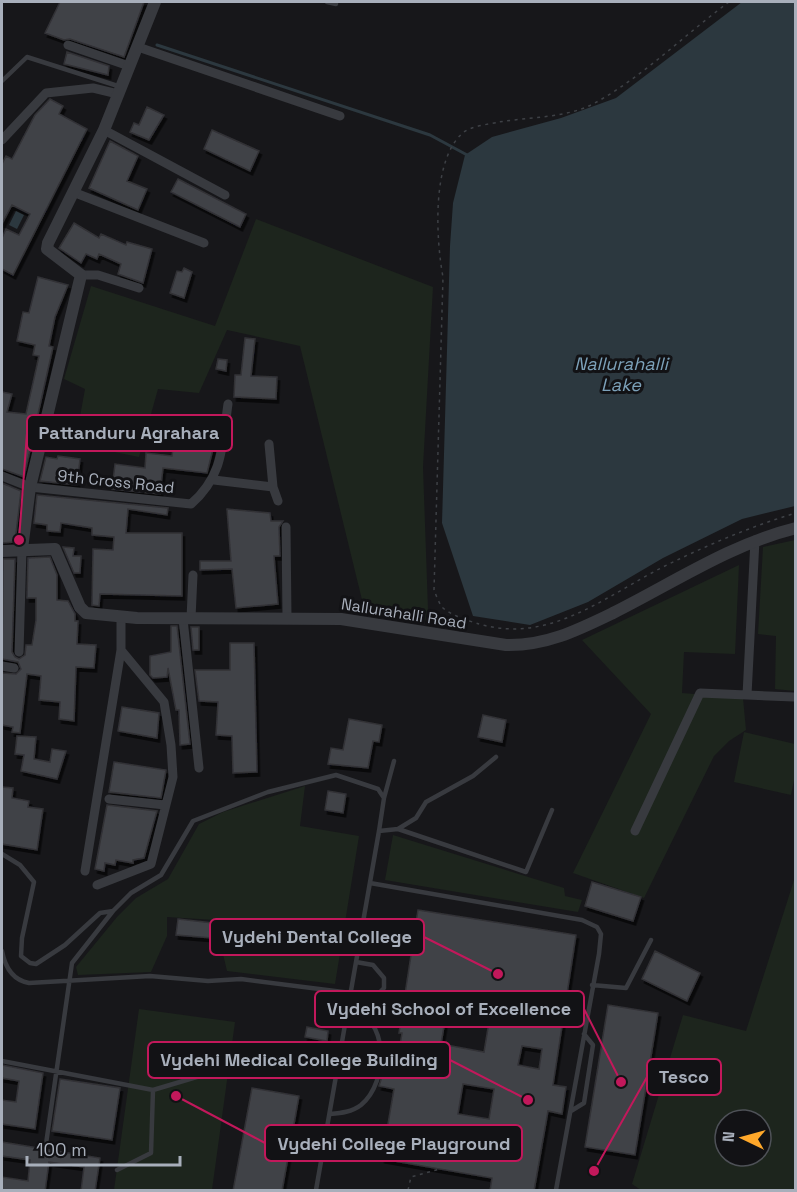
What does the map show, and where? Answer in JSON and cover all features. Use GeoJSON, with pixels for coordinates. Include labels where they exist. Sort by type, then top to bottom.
{"type":"FeatureCollection","features":[{"type":"Feature","properties":{"kind":"street"},"geometry":{"type":"LineString","coordinates":[[139,288],[98,275],[81,275],[47,249],[104,130],[156,2]]}},
{"type":"Feature","properties":{"kind":"street"},"geometry":{"type":"LineString","coordinates":[[68,45],[129,66]]}},
{"type":"Feature","properties":{"kind":"street"},"geometry":{"type":"LineString","coordinates":[[138,47],[340,116]]}},
{"type":"Feature","properties":{"kind":"street"},"geometry":{"type":"LineString","coordinates":[[2,140],[46,93],[93,88],[120,90]]}},
{"type":"Feature","properties":{"kind":"street"},"geometry":{"type":"LineString","coordinates":[[104,130],[225,195]]}},
{"type":"Feature","properties":{"kind":"street"},"geometry":{"type":"LineString","coordinates":[[73,192],[204,243]]}},
{"type":"Feature","properties":{"kind":"street"},"geometry":{"type":"LineString","coordinates":[[19,652],[22,549],[30,487],[81,275]]}},
{"type":"Feature","properties":{"kind":"street","name":"9th Cross Road"},"geometry":{"type":"LineString","coordinates":[[2,476],[30,487],[191,504],[213,480],[219,466],[228,404]]}},
{"type":"Feature","properties":{"kind":"street"},"geometry":{"type":"LineString","coordinates":[[268,444],[273,487],[278,501]]}},
{"type":"Feature","properties":{"kind":"street"},"geometry":{"type":"LineString","coordinates":[[213,480],[273,487]]}},
{"type":"Feature","properties":{"kind":"street"},"geometry":{"type":"LineString","coordinates":[[286,527],[287,618]]}},
{"type":"Feature","properties":{"kind":"street","name":"Nallurahalli Road"},"geometry":{"type":"LineString","coordinates":[[22,549],[55,549],[80,607],[86,613],[187,618],[341,619],[506,645],[530,646],[567,636],[755,540],[795,528]]}},
{"type":"Feature","properties":{"kind":"street"},"geometry":{"type":"LineString","coordinates":[[747,695],[755,540]]}},
{"type":"Feature","properties":{"kind":"street"},"geometry":{"type":"LineString","coordinates":[[2,551],[22,549]]}},
{"type":"Feature","properties":{"kind":"street"},"geometry":{"type":"LineString","coordinates":[[193,575],[187,618],[200,768]]}},
{"type":"Feature","properties":{"kind":"street"},"geometry":{"type":"LineString","coordinates":[[85,871],[121,650],[121,616]]}},
{"type":"Feature","properties":{"kind":"street"},"geometry":{"type":"LineString","coordinates":[[97,885],[151,864],[173,777],[171,745],[164,702],[121,650]]}},
{"type":"Feature","properties":{"kind":"street"},"geometry":{"type":"LineString","coordinates":[[2,666],[14,668]]}},
{"type":"Feature","properties":{"kind":"street"},"geometry":{"type":"LineString","coordinates":[[635,831],[700,693],[794,697]]}},
{"type":"Feature","properties":{"kind":"street"},"geometry":{"type":"LineString","coordinates":[[109,799],[165,805]]}},
{"type":"Feature","properties":{"kind":"lane"},"geometry":{"type":"LineString","coordinates":[[327,2],[336,4]]}},
{"type":"Feature","properties":{"kind":"lane"},"geometry":{"type":"LineString","coordinates":[[2,81],[27,57],[120,90]]}},
{"type":"Feature","properties":{"kind":"lane"},"geometry":{"type":"LineString","coordinates":[[398,830],[416,818],[426,802],[473,776],[496,757]]}},
{"type":"Feature","properties":{"kind":"lane"},"geometry":{"type":"LineString","coordinates":[[316,1191],[378,831],[394,761]]}},
{"type":"Feature","properties":{"kind":"lane"},"geometry":{"type":"LineString","coordinates":[[46,1144],[72,963],[113,911],[131,893],[161,875],[192,821],[268,792],[336,775],[378,789],[384,798]]}},
{"type":"Feature","properties":{"kind":"lane"},"geometry":{"type":"LineString","coordinates":[[378,831],[398,830],[526,872],[552,810]]}},
{"type":"Feature","properties":{"kind":"lane"},"geometry":{"type":"LineString","coordinates":[[2,854],[20,865],[34,882],[22,938],[21,956],[30,963],[36,964],[65,945],[100,913],[113,911]]}},
{"type":"Feature","properties":{"kind":"lane"},"geometry":{"type":"LineString","coordinates":[[370,884],[591,922],[601,934],[556,1191]]}},
{"type":"Feature","properties":{"kind":"lane"},"geometry":{"type":"LineString","coordinates":[[592,985],[626,988],[651,939]]}},
{"type":"Feature","properties":{"kind":"lane"},"geometry":{"type":"LineString","coordinates":[[2,951],[10,973],[19,981],[46,984],[68,980],[150,976],[208,981],[241,979],[351,993],[366,1001],[378,996],[384,988],[384,978],[378,968],[356,962]]}},
{"type":"Feature","properties":{"kind":"lane"},"geometry":{"type":"LineString","coordinates":[[330,1114],[346,1112],[360,1106],[370,1096],[381,1061],[380,1040],[373,1025],[367,1016],[348,1008]]}},
{"type":"Feature","properties":{"kind":"lane"},"geometry":{"type":"LineString","coordinates":[[571,1111],[584,1103],[593,1045],[584,1034]]}},
{"type":"Feature","properties":{"kind":"lane"},"geometry":{"type":"LineString","coordinates":[[2,1061],[153,1090],[237,1065],[262,1068]]}},
{"type":"Feature","properties":{"kind":"lane"},"geometry":{"type":"LineString","coordinates":[[117,1170],[151,1153],[153,1090]]}},
{"type":"Feature","properties":{"kind":"path"},"geometry":{"type":"LineString","coordinates":[[729,2],[643,70],[592,104],[465,131],[450,148],[443,178],[437,225],[437,244],[443,277],[434,590],[442,607],[470,621],[492,628],[530,630],[581,613],[667,565],[754,525],[795,513]]}},
{"type":"Feature","properties":{"kind":"path"},"geometry":{"type":"LineString","coordinates":[[408,1191],[411,1177],[440,1169]]}},
{"type":"Feature","properties":{"kind":"shaded area"},"geometry":{"type":"Polygon","coordinates":[[[256,219],[433,287],[423,467],[428,609],[465,626],[365,612],[300,346],[227,330],[199,393],[158,389],[139,457],[75,444],[85,389],[64,379],[91,286],[215,326],[256,219]]]}},
{"type":"Feature","properties":{"kind":"shaded area"},"geometry":{"type":"Polygon","coordinates":[[[795,540],[795,691],[775,689],[776,636],[758,634],[763,547],[795,540]]]}},
{"type":"Feature","properties":{"kind":"shaded area"},"geometry":{"type":"Polygon","coordinates":[[[739,565],[735,654],[684,652],[682,693],[743,698],[746,730],[729,741],[714,756],[644,898],[573,873],[651,714],[582,640],[739,565]]]}},
{"type":"Feature","properties":{"kind":"shaded area"},"geometry":{"type":"Polygon","coordinates":[[[744,732],[795,744],[795,775],[791,795],[734,782],[744,732]]]}},
{"type":"Feature","properties":{"kind":"shaded area"},"geometry":{"type":"Polygon","coordinates":[[[305,786],[300,826],[359,836],[335,984],[227,971],[215,920],[167,917],[167,936],[151,972],[78,975],[76,967],[117,917],[136,898],[168,879],[199,824],[223,812],[305,786]]]}},
{"type":"Feature","properties":{"kind":"shaded area"},"geometry":{"type":"Polygon","coordinates":[[[393,835],[564,888],[565,896],[582,900],[578,912],[385,880],[393,835]]]}},
{"type":"Feature","properties":{"kind":"shaded area"},"geometry":{"type":"Polygon","coordinates":[[[795,877],[795,1190],[641,1190],[632,1184],[683,1015],[746,1031],[795,877]]]}},
{"type":"Feature","properties":{"kind":"shaded area"},"geometry":{"type":"Polygon","coordinates":[[[139,1009],[235,1022],[212,1190],[114,1190],[139,1009]]]}},
{"type":"Feature","properties":{"kind":"water","name":"Nallurahalli Lake"},"geometry":{"type":"Polygon","coordinates":[[[742,2],[795,2],[795,506],[742,519],[663,558],[588,602],[530,625],[473,616],[442,523],[450,246],[453,203],[465,155],[492,137],[561,118],[616,98],[742,2]]]}},
{"type":"Feature","properties":{"kind":"water"},"geometry":{"type":"Polygon","coordinates":[[[16,211],[24,215],[17,229],[9,225],[16,211]]]}},
{"type":"Feature","properties":{"kind":"building"},"geometry":{"type":"Polygon","coordinates":[[[60,2],[144,2],[124,57],[45,33],[60,2]]]}},
{"type":"Feature","properties":{"kind":"building"},"geometry":{"type":"Polygon","coordinates":[[[67,52],[109,66],[108,75],[64,64],[67,52]]]}},
{"type":"Feature","properties":{"kind":"building"},"geometry":{"type":"Polygon","coordinates":[[[50,99],[63,106],[59,114],[87,129],[13,275],[2,269],[2,238],[6,229],[19,235],[30,214],[12,205],[2,224],[2,164],[6,156],[12,159],[35,115],[50,99]]]}},
{"type":"Feature","properties":{"kind":"building"},"geometry":{"type":"Polygon","coordinates":[[[147,107],[164,115],[149,140],[130,132],[134,123],[139,125],[147,107]]]}},
{"type":"Feature","properties":{"kind":"building"},"geometry":{"type":"Polygon","coordinates":[[[212,130],[259,151],[250,171],[204,149],[212,130]]]}},
{"type":"Feature","properties":{"kind":"building"},"geometry":{"type":"Polygon","coordinates":[[[110,141],[138,156],[127,181],[147,189],[138,210],[89,188],[110,141]]]}},
{"type":"Feature","properties":{"kind":"building"},"geometry":{"type":"Polygon","coordinates":[[[178,179],[246,214],[240,227],[171,192],[178,179]]]}},
{"type":"Feature","properties":{"kind":"building"},"geometry":{"type":"Polygon","coordinates":[[[74,223],[99,238],[101,234],[126,245],[127,242],[152,249],[143,283],[118,274],[121,264],[99,254],[97,259],[86,254],[81,263],[59,248],[74,223]]]}},
{"type":"Feature","properties":{"kind":"building"},"geometry":{"type":"Polygon","coordinates":[[[184,268],[192,272],[184,298],[170,293],[177,271],[182,272],[184,268]]]}},
{"type":"Feature","properties":{"kind":"building"},"geometry":{"type":"Polygon","coordinates":[[[38,277],[68,285],[55,317],[49,346],[53,347],[24,477],[2,469],[2,392],[12,394],[7,412],[26,414],[39,356],[33,355],[35,345],[17,341],[23,312],[29,313],[38,277]]]}},
{"type":"Feature","properties":{"kind":"building"},"geometry":{"type":"Polygon","coordinates":[[[245,338],[255,339],[251,376],[277,377],[276,399],[234,397],[235,375],[241,375],[245,338]]]}},
{"type":"Feature","properties":{"kind":"building"},"geometry":{"type":"Polygon","coordinates":[[[218,359],[227,360],[226,371],[216,369],[218,359]]]}},
{"type":"Feature","properties":{"kind":"building"},"geometry":{"type":"Polygon","coordinates":[[[174,441],[214,445],[207,473],[163,468],[160,494],[112,489],[115,464],[145,468],[146,453],[172,456],[174,441]]]}},
{"type":"Feature","properties":{"kind":"building"},"geometry":{"type":"Polygon","coordinates":[[[58,456],[80,459],[77,485],[40,481],[46,457],[57,459],[58,456]]]}},
{"type":"Feature","properties":{"kind":"building"},"geometry":{"type":"Polygon","coordinates":[[[2,483],[21,491],[15,542],[2,543],[2,483]]]}},
{"type":"Feature","properties":{"kind":"building"},"geometry":{"type":"Polygon","coordinates":[[[37,495],[168,508],[167,515],[128,509],[126,533],[182,533],[182,596],[100,594],[99,606],[92,605],[93,549],[113,550],[114,537],[92,535],[92,528],[61,523],[60,532],[47,531],[47,525],[34,523],[37,495]]]}},
{"type":"Feature","properties":{"kind":"building"},"geometry":{"type":"Polygon","coordinates":[[[227,509],[270,513],[271,521],[283,521],[279,527],[280,556],[274,556],[278,604],[236,608],[232,569],[200,570],[200,561],[231,561],[227,509]]]}},
{"type":"Feature","properties":{"kind":"building"},"geometry":{"type":"Polygon","coordinates":[[[63,547],[74,548],[73,556],[81,556],[80,573],[74,573],[63,547]]]}},
{"type":"Feature","properties":{"kind":"building"},"geometry":{"type":"Polygon","coordinates":[[[50,557],[57,575],[57,600],[68,601],[75,614],[75,621],[78,621],[77,644],[96,645],[94,668],[76,667],[74,721],[59,719],[60,702],[39,700],[41,676],[27,674],[20,733],[12,732],[13,727],[2,725],[2,673],[16,674],[21,669],[18,662],[2,659],[3,559],[15,559],[12,652],[19,659],[25,655],[26,645],[32,645],[36,620],[36,598],[27,598],[28,558],[50,557]]]}},
{"type":"Feature","properties":{"kind":"building"},"geometry":{"type":"Polygon","coordinates":[[[171,626],[177,626],[190,744],[180,745],[179,710],[176,710],[168,668],[167,677],[153,678],[150,675],[150,656],[171,652],[171,626]]]}},
{"type":"Feature","properties":{"kind":"building"},"geometry":{"type":"Polygon","coordinates":[[[191,627],[199,627],[199,650],[193,650],[191,627]]]}},
{"type":"Feature","properties":{"kind":"building"},"geometry":{"type":"Polygon","coordinates":[[[230,643],[254,643],[257,772],[233,773],[232,736],[216,735],[218,702],[199,701],[195,670],[230,670],[230,643]]]}},
{"type":"Feature","properties":{"kind":"building"},"geometry":{"type":"Polygon","coordinates":[[[122,707],[159,713],[157,738],[118,731],[122,707]]]}},
{"type":"Feature","properties":{"kind":"building"},"geometry":{"type":"Polygon","coordinates":[[[483,715],[506,720],[502,742],[478,737],[483,715]]]}},
{"type":"Feature","properties":{"kind":"building"},"geometry":{"type":"Polygon","coordinates":[[[349,719],[382,725],[379,742],[373,741],[368,768],[328,764],[331,748],[343,750],[349,719]]]}},
{"type":"Feature","properties":{"kind":"building"},"geometry":{"type":"Polygon","coordinates":[[[17,736],[36,737],[34,759],[50,762],[52,749],[66,751],[57,779],[21,771],[24,755],[15,754],[17,736]]]}},
{"type":"Feature","properties":{"kind":"building"},"geometry":{"type":"Polygon","coordinates":[[[114,762],[166,770],[161,798],[109,792],[114,762]]]}},
{"type":"Feature","properties":{"kind":"building"},"geometry":{"type":"Polygon","coordinates":[[[2,787],[13,788],[12,798],[29,801],[28,807],[43,809],[37,850],[2,844],[2,787]]]}},
{"type":"Feature","properties":{"kind":"building"},"geometry":{"type":"Polygon","coordinates":[[[328,791],[346,794],[343,813],[325,810],[328,791]]]}},
{"type":"Feature","properties":{"kind":"building"},"geometry":{"type":"Polygon","coordinates":[[[107,805],[157,811],[144,858],[133,860],[133,863],[116,860],[115,865],[105,863],[104,871],[95,869],[107,805]]]}},
{"type":"Feature","properties":{"kind":"building"},"geometry":{"type":"Polygon","coordinates":[[[592,882],[641,897],[633,921],[585,906],[592,882]]]}},
{"type":"Feature","properties":{"kind":"building"},"geometry":{"type":"Polygon","coordinates":[[[418,910],[576,935],[553,1085],[566,1087],[562,1114],[548,1111],[534,1191],[490,1191],[492,1178],[382,1159],[394,1089],[379,1086],[385,1067],[385,1048],[399,1051],[402,1033],[399,1033],[418,910]],[[449,997],[441,1044],[484,1052],[492,1004],[449,997]],[[522,1046],[518,1065],[539,1069],[542,1049],[522,1046]],[[463,1084],[458,1114],[489,1119],[494,1089],[463,1084]]]}},
{"type":"Feature","properties":{"kind":"building"},"geometry":{"type":"Polygon","coordinates":[[[178,919],[213,923],[212,938],[176,935],[178,919]]]}},
{"type":"Feature","properties":{"kind":"building"},"geometry":{"type":"Polygon","coordinates":[[[655,951],[700,973],[687,1001],[642,979],[655,951]]]}},
{"type":"Feature","properties":{"kind":"building"},"geometry":{"type":"Polygon","coordinates":[[[608,1005],[658,1013],[635,1155],[585,1147],[608,1005]]]}},
{"type":"Feature","properties":{"kind":"building"},"geometry":{"type":"Polygon","coordinates":[[[307,1027],[328,1031],[327,1041],[305,1037],[307,1027]]]}},
{"type":"Feature","properties":{"kind":"building"},"geometry":{"type":"Polygon","coordinates":[[[2,1065],[43,1073],[35,1129],[2,1124],[2,1100],[16,1102],[19,1081],[2,1078],[2,1065]]]}},
{"type":"Feature","properties":{"kind":"building"},"geometry":{"type":"Polygon","coordinates":[[[60,1079],[120,1088],[112,1140],[52,1131],[60,1079]]]}},
{"type":"Feature","properties":{"kind":"building"},"geometry":{"type":"Polygon","coordinates":[[[252,1088],[299,1096],[282,1191],[233,1191],[252,1088]]]}},
{"type":"Feature","properties":{"kind":"building"},"geometry":{"type":"Polygon","coordinates":[[[2,1142],[100,1158],[95,1191],[81,1191],[84,1167],[49,1162],[45,1191],[2,1191],[2,1177],[28,1181],[30,1160],[2,1156],[2,1142]]]}},
{"type":"Feature","properties":{"kind":"waterway"},"geometry":{"type":"LineString","coordinates":[[157,45],[430,135],[469,156]]}},
{"type":"Feature","properties":{"kind":"place","name":"Pattanduru Agrahara"},"geometry":{"type":"Point","coordinates":[19,540]}},
{"type":"Feature","properties":{"kind":"place","name":"Vydehi Dental College"},"geometry":{"type":"Point","coordinates":[498,974]}},
{"type":"Feature","properties":{"kind":"place","name":"Vydehi School of Excellence"},"geometry":{"type":"Point","coordinates":[621,1082]}},
{"type":"Feature","properties":{"kind":"place","name":"Vydehi College Playground"},"geometry":{"type":"Point","coordinates":[176,1096]}},
{"type":"Feature","properties":{"kind":"place","name":"Vydehi Medical College Building"},"geometry":{"type":"Point","coordinates":[528,1100]}},
{"type":"Feature","properties":{"kind":"place","name":"Tesco"},"geometry":{"type":"Point","coordinates":[594,1171]}}]}
